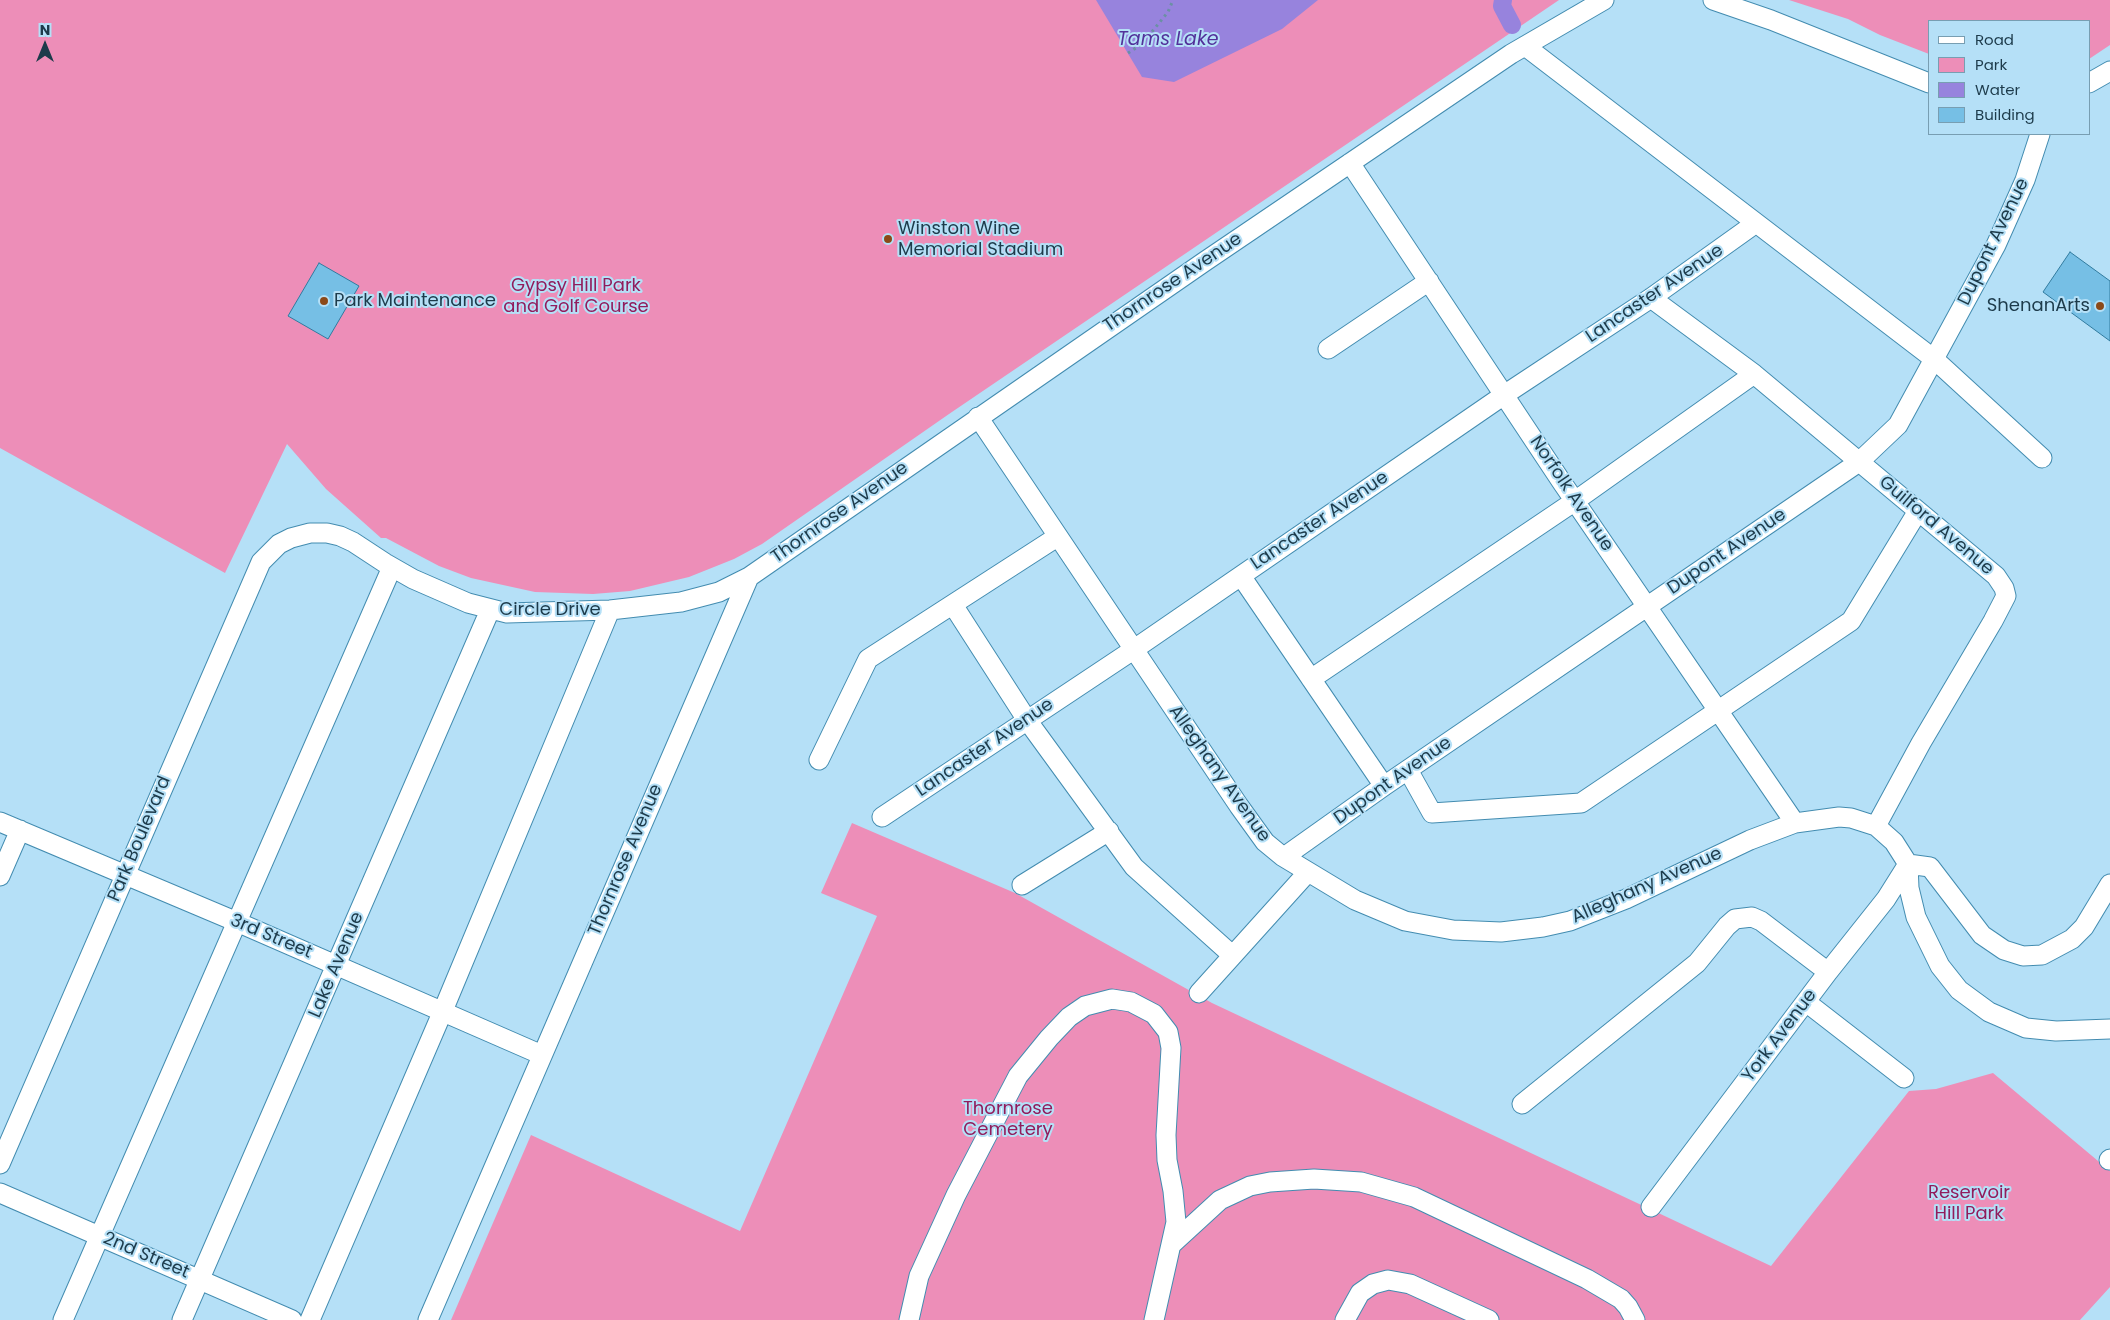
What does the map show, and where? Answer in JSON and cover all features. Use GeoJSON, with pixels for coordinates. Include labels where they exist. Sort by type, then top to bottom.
{"type":"FeatureCollection","features":[{"type":"Feature","properties":{"kind":"street","name":"Thornrose Avenue"},"geometry":{"type":"LineString","coordinates":[[428,1320],[749,577],[978,417],[1350,163],[1525,46],[1604,0]]}},
{"type":"Feature","properties":{"kind":"street"},"geometry":{"type":"LineString","coordinates":[[1713,0],[1771,20],[1928,83]]}},
{"type":"Feature","properties":{"kind":"street"},"geometry":{"type":"LineString","coordinates":[[1525,46],[1934,359],[2042,458]]}},
{"type":"Feature","properties":{"kind":"street"},"geometry":{"type":"LineString","coordinates":[[2090,82],[2110,71]]}},
{"type":"Feature","properties":{"kind":"street","name":"Dupont Avenue"},"geometry":{"type":"LineString","coordinates":[[1284,857],[1384,786],[1859,462],[1898,425],[1996,245],[2025,180],[2040,135]]}},
{"type":"Feature","properties":{"kind":"street","name":"Norfolk Avenue"},"geometry":{"type":"LineString","coordinates":[[1350,163],[1575,501],[1795,823]]}},
{"type":"Feature","properties":{"kind":"street","name":"Lancaster Avenue"},"geometry":{"type":"LineString","coordinates":[[882,817],[1133,650],[1504,395],[1651,298],[1756,223]]}},
{"type":"Feature","properties":{"kind":"street"},"geometry":{"type":"LineString","coordinates":[[1328,348],[1429,281]]}},
{"type":"Feature","properties":{"kind":"street","name":"Guilford Avenue"},"geometry":{"type":"LineString","coordinates":[[1651,298],[1754,374],[1996,576],[2004,588],[2006,596],[1876,826]]}},
{"type":"Feature","properties":{"kind":"street"},"geometry":{"type":"LineString","coordinates":[[1311,680],[1575,501],[1754,374]]}},
{"type":"Feature","properties":{"kind":"street","name":"Alleghany Avenue"},"geometry":{"type":"LineString","coordinates":[[978,417],[1133,650],[1265,842],[1284,857],[1355,900],[1405,921],[1453,930],[1515,931],[1570,921],[1626,898],[1750,840],[1795,823],[1839,817],[1876,826],[1894,842],[1908,864],[1909,888],[1916,917],[1940,966],[1959,990],[1989,1012],[2016,1025],[2035,1030],[2110,1029]]}},
{"type":"Feature","properties":{"kind":"street"},"geometry":{"type":"LineString","coordinates":[[1408,770],[1432,812],[1581,803],[1851,621],[1918,511]]}},
{"type":"Feature","properties":{"kind":"street","name":"Circle Drive"},"geometry":{"type":"LineString","coordinates":[[304,534],[327,533],[340,536],[353,542],[392,567],[468,603],[490,610],[522,614],[610,610],[690,601],[719,592],[749,577]]}},
{"type":"Feature","properties":{"kind":"street","name":"Park Boulevard"},"geometry":{"type":"LineString","coordinates":[[0,1164],[261,562],[279,544],[304,534]]}},
{"type":"Feature","properties":{"kind":"street"},"geometry":{"type":"LineString","coordinates":[[819,760],[868,659],[1057,537]]}},
{"type":"Feature","properties":{"kind":"street"},"geometry":{"type":"LineString","coordinates":[[63,1320],[392,567]]}},
{"type":"Feature","properties":{"kind":"street"},"geometry":{"type":"LineString","coordinates":[[1241,576],[1384,786]]}},
{"type":"Feature","properties":{"kind":"street"},"geometry":{"type":"LineString","coordinates":[[953,604],[1027,720],[1134,867],[1232,955]]}},
{"type":"Feature","properties":{"kind":"street","name":"Lake Avenue"},"geometry":{"type":"LineString","coordinates":[[182,1320],[490,610]]}},
{"type":"Feature","properties":{"kind":"street"},"geometry":{"type":"LineString","coordinates":[[310,1320],[442,1013],[610,610]]}},
{"type":"Feature","properties":{"kind":"street","name":"3rd Street"},"geometry":{"type":"LineString","coordinates":[[0,822],[237,922],[542,1055]]}},
{"type":"Feature","properties":{"kind":"street"},"geometry":{"type":"LineString","coordinates":[[0,876],[20,830]]}},
{"type":"Feature","properties":{"kind":"street"},"geometry":{"type":"LineString","coordinates":[[1022,885],[1109,832]]}},
{"type":"Feature","properties":{"kind":"street"},"geometry":{"type":"LineString","coordinates":[[1908,864],[1930,867],[1982,935],[2004,950],[2023,956],[2042,955],[2072,939],[2088,921],[2110,884]]}},
{"type":"Feature","properties":{"kind":"street","name":"York Avenue"},"geometry":{"type":"LineString","coordinates":[[1651,1207],[1828,972],[1886,899],[1908,864]]}},
{"type":"Feature","properties":{"kind":"street"},"geometry":{"type":"LineString","coordinates":[[1199,993],[1308,872]]}},
{"type":"Feature","properties":{"kind":"street"},"geometry":{"type":"LineString","coordinates":[[1522,1104],[1697,963],[1735,919],[1752,917],[1762,921],[1828,972]]}},
{"type":"Feature","properties":{"kind":"street"},"geometry":{"type":"LineString","coordinates":[[909,1320],[915,1288],[923,1267],[956,1195],[1018,1076],[1069,1017],[1094,1003],[1116,1000],[1140,1005],[1154,1014],[1162,1022],[1170,1040],[1171,1053],[1166,1135],[1167,1160],[1176,1210],[1172,1244],[1154,1320]]}},
{"type":"Feature","properties":{"kind":"street"},"geometry":{"type":"LineString","coordinates":[[1806,1002],[1904,1078]]}},
{"type":"Feature","properties":{"kind":"street"},"geometry":{"type":"LineString","coordinates":[[1172,1244],[1220,1200],[1250,1186],[1270,1182],[1314,1179],[1362,1182],[1414,1197],[1587,1279],[1621,1298],[1635,1320]]}},
{"type":"Feature","properties":{"kind":"street","name":"2nd Street"},"geometry":{"type":"LineString","coordinates":[[0,1193],[292,1320]]}},
{"type":"Feature","properties":{"kind":"street"},"geometry":{"type":"LineString","coordinates":[[1345,1320],[1354,1300],[1368,1287],[1378,1282],[1396,1280],[1410,1284],[1489,1320]]}},
{"type":"Feature","properties":{"kind":"path"},"geometry":{"type":"LineString","coordinates":[[1128,53],[1142,44],[1168,12],[1173,0]]}},
{"type":"Feature","properties":{"kind":"green space","name":"Gypsy Hill Park and Golf Course"},"geometry":{"type":"Polygon","coordinates":[[[0,0],[1559,0],[949,414],[762,544],[734,559],[689,577],[630,591],[593,594],[535,592],[471,578],[439,566],[386,538],[381,538],[326,489],[287,444],[225,573],[0,448],[0,0]]]}},
{"type":"Feature","properties":{"kind":"green space"},"geometry":{"type":"Polygon","coordinates":[[[1789,0],[2110,0],[2110,45],[2090,58],[2090,20],[1928,20],[1928,54],[1880,35],[1848,19],[1789,0]]]}},
{"type":"Feature","properties":{"kind":"green space","name":"Thornrose Cemetery"},"geometry":{"type":"Polygon","coordinates":[[[852,823],[1015,893],[1212,1003],[1771,1266],[1909,1091],[1936,1089],[1993,1073],[2110,1171],[2110,1287],[2080,1320],[451,1320],[531,1135],[740,1231],[877,916],[821,893],[852,823]]]}},
{"type":"Feature","properties":{"kind":"water","name":"Tams Lake"},"geometry":{"type":"Polygon","coordinates":[[[1096,0],[1318,0],[1282,29],[1174,82],[1142,77],[1096,0]]]}},
{"type":"Feature","properties":{"kind":"building"},"geometry":{"type":"Polygon","coordinates":[[[2070,252],[2110,281],[2110,341],[2043,292],[2070,252]]]}},
{"type":"Feature","properties":{"kind":"building","name":"Park Maintenance"},"geometry":{"type":"Polygon","coordinates":[[[319,263],[359,286],[328,339],[288,316],[319,263]]]}},
{"type":"Feature","properties":{"kind":"waterway"},"geometry":{"type":"LineString","coordinates":[[1503,0],[1502,6],[1512,25]]}},
{"type":"Feature","properties":{"kind":"place","name":"Winston Wine Memorial Stadium"},"geometry":{"type":"Point","coordinates":[888,239]}},
{"type":"Feature","properties":{"kind":"place","name":"Park Maintenance"},"geometry":{"type":"Point","coordinates":[324,301]}},
{"type":"Feature","properties":{"kind":"place","name":"ShenanArts"},"geometry":{"type":"Point","coordinates":[2100,306]}},
{"type":"Feature","properties":{"kind":"park label","name":"Reservoir Hill Park"},"geometry":{"type":"Point","coordinates":[1969,1203]}}]}
